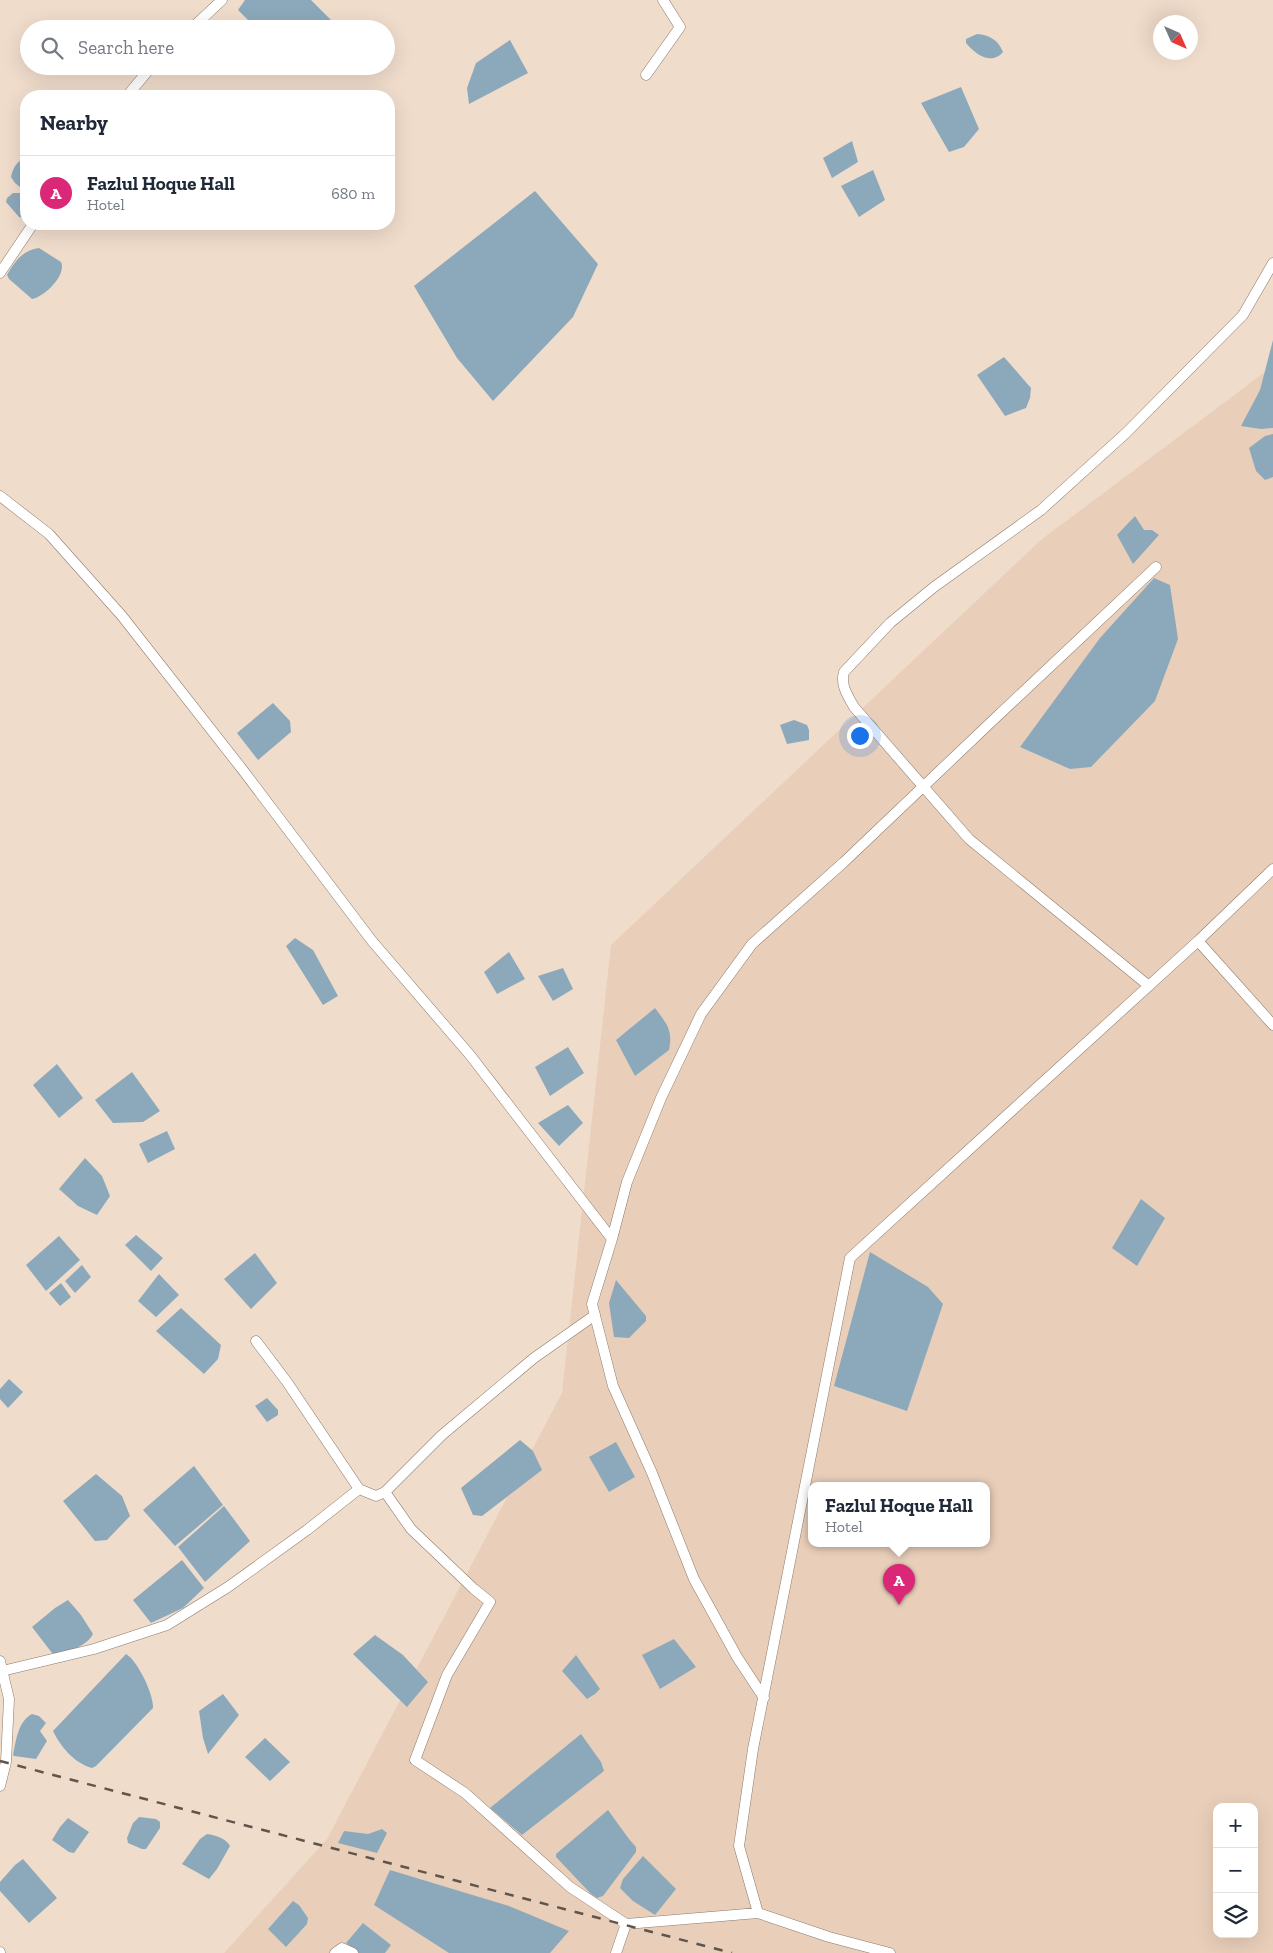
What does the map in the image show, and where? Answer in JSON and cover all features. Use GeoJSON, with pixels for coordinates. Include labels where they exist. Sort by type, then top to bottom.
{"type":"FeatureCollection","features":[{"type":"Feature","properties":{"kind":"street"},"geometry":{"type":"LineString","coordinates":[[201,20],[222,0]]}},
{"type":"Feature","properties":{"kind":"street"},"geometry":{"type":"LineString","coordinates":[[646,76],[680,28],[663,0]]}},
{"type":"Feature","properties":{"kind":"street"},"geometry":{"type":"LineString","coordinates":[[132,90],[144,75]]}},
{"type":"Feature","properties":{"kind":"street"},"geometry":{"type":"LineString","coordinates":[[0,273],[29,230]]}},
{"type":"Feature","properties":{"kind":"street"},"geometry":{"type":"LineString","coordinates":[[1149,986],[969,839],[854,707],[843,686],[842,679],[844,672],[890,623],[934,587],[1042,510],[1126,433],[1243,315],[1273,263]]}},
{"type":"Feature","properties":{"kind":"street"},"geometry":{"type":"LineString","coordinates":[[0,496],[49,534],[122,616],[242,768],[372,941],[470,1055],[612,1239]]}},
{"type":"Feature","properties":{"kind":"street"},"geometry":{"type":"LineString","coordinates":[[764,1698],[737,1657],[694,1578],[652,1473],[613,1386],[592,1304],[627,1182],[660,1098],[701,1014],[752,944],[844,862],[1156,567]]}},
{"type":"Feature","properties":{"kind":"street"},"geometry":{"type":"LineString","coordinates":[[758,1913],[739,1846],[754,1750],[850,1258],[1198,941],[1273,869]]}},
{"type":"Feature","properties":{"kind":"street"},"geometry":{"type":"LineString","coordinates":[[1198,941],[1273,1025]]}},
{"type":"Feature","properties":{"kind":"street"},"geometry":{"type":"LineString","coordinates":[[256,1341],[287,1382],[359,1489],[376,1496],[385,1492],[442,1435],[534,1358],[595,1315]]}},
{"type":"Feature","properties":{"kind":"street"},"geometry":{"type":"LineString","coordinates":[[0,1786],[6,1762],[9,1699],[1,1666],[94,1649],[167,1624],[228,1587],[307,1530],[359,1489]]}},
{"type":"Feature","properties":{"kind":"street"},"geometry":{"type":"LineString","coordinates":[[385,1492],[411,1529],[490,1602],[447,1674],[415,1760],[465,1793],[570,1887],[626,1924],[758,1913],[829,1937],[890,1953]]}},
{"type":"Feature","properties":{"kind":"street"},"geometry":{"type":"LineString","coordinates":[[616,1953],[626,1924]]}},
{"type":"Feature","properties":{"kind":"street"},"geometry":{"type":"LineString","coordinates":[[336,1953],[342,1948],[353,1953]]}},
{"type":"Feature","properties":{"kind":"shaded area"},"geometry":{"type":"Polygon","coordinates":[[[1273,366],[1273,1953],[224,1953],[327,1839],[562,1393],[611,945],[1042,539],[1273,366]]]}},
{"type":"Feature","properties":{"kind":"water"},"geometry":{"type":"Polygon","coordinates":[[[245,0],[311,0],[331,20],[248,20],[238,10],[245,0]]]}},
{"type":"Feature","properties":{"kind":"water"},"geometry":{"type":"Polygon","coordinates":[[[977,34],[993,39],[999,44],[1003,52],[993,58],[983,57],[978,54],[966,43],[966,39],[977,34]]]}},
{"type":"Feature","properties":{"kind":"water"},"geometry":{"type":"Polygon","coordinates":[[[510,40],[528,73],[469,104],[467,88],[476,63],[510,40]]]}},
{"type":"Feature","properties":{"kind":"water"},"geometry":{"type":"Polygon","coordinates":[[[961,87],[979,129],[964,147],[949,152],[921,103],[961,87]]]}},
{"type":"Feature","properties":{"kind":"water"},"geometry":{"type":"Polygon","coordinates":[[[852,141],[858,162],[832,178],[823,158],[852,141]]]}},
{"type":"Feature","properties":{"kind":"water"},"geometry":{"type":"Polygon","coordinates":[[[19,162],[20,187],[11,177],[15,166],[19,162]]]}},
{"type":"Feature","properties":{"kind":"water"},"geometry":{"type":"Polygon","coordinates":[[[873,170],[885,200],[859,217],[841,186],[873,170]]]}},
{"type":"Feature","properties":{"kind":"water"},"geometry":{"type":"Polygon","coordinates":[[[535,191],[598,264],[573,317],[493,401],[457,358],[414,286],[535,191]]]}},
{"type":"Feature","properties":{"kind":"water"},"geometry":{"type":"Polygon","coordinates":[[[13,193],[20,193],[20,217],[6,202],[7,198],[13,193]]]}},
{"type":"Feature","properties":{"kind":"water"},"geometry":{"type":"Polygon","coordinates":[[[39,248],[61,262],[62,267],[58,279],[53,285],[32,299],[9,279],[7,275],[20,257],[28,251],[39,248]]]}},
{"type":"Feature","properties":{"kind":"water"},"geometry":{"type":"Polygon","coordinates":[[[1273,340],[1273,428],[1261,429],[1241,426],[1260,390],[1273,340]]]}},
{"type":"Feature","properties":{"kind":"water"},"geometry":{"type":"Polygon","coordinates":[[[1004,357],[1031,388],[1026,408],[1005,416],[977,375],[1004,357]]]}},
{"type":"Feature","properties":{"kind":"water"},"geometry":{"type":"Polygon","coordinates":[[[1273,434],[1273,477],[1265,480],[1256,471],[1249,448],[1265,436],[1273,434]]]}},
{"type":"Feature","properties":{"kind":"water"},"geometry":{"type":"Polygon","coordinates":[[[1135,516],[1144,530],[1152,530],[1159,535],[1133,564],[1117,535],[1135,516]]]}},
{"type":"Feature","properties":{"kind":"water"},"geometry":{"type":"Polygon","coordinates":[[[1154,578],[1170,585],[1178,639],[1155,701],[1091,767],[1070,769],[1020,747],[1100,638],[1154,578]]]}},
{"type":"Feature","properties":{"kind":"water"},"geometry":{"type":"Polygon","coordinates":[[[273,703],[290,721],[291,732],[258,760],[237,733],[273,703]]]}},
{"type":"Feature","properties":{"kind":"water"},"geometry":{"type":"Polygon","coordinates":[[[794,720],[807,725],[809,740],[787,744],[780,725],[794,720]]]}},
{"type":"Feature","properties":{"kind":"water"},"geometry":{"type":"Polygon","coordinates":[[[295,938],[313,950],[338,996],[323,1005],[286,946],[295,938]]]}},
{"type":"Feature","properties":{"kind":"water"},"geometry":{"type":"Polygon","coordinates":[[[509,952],[525,979],[497,994],[484,972],[509,952]]]}},
{"type":"Feature","properties":{"kind":"water"},"geometry":{"type":"Polygon","coordinates":[[[563,968],[573,989],[553,1001],[538,976],[563,968]]]}},
{"type":"Feature","properties":{"kind":"water"},"geometry":{"type":"Polygon","coordinates":[[[655,1008],[668,1028],[670,1037],[669,1050],[635,1076],[616,1040],[655,1008]]]}},
{"type":"Feature","properties":{"kind":"water"},"geometry":{"type":"Polygon","coordinates":[[[568,1047],[584,1073],[550,1096],[535,1067],[568,1047]]]}},
{"type":"Feature","properties":{"kind":"water"},"geometry":{"type":"Polygon","coordinates":[[[57,1064],[83,1098],[59,1118],[33,1085],[57,1064]]]}},
{"type":"Feature","properties":{"kind":"water"},"geometry":{"type":"Polygon","coordinates":[[[132,1072],[160,1111],[143,1122],[113,1123],[95,1100],[132,1072]]]}},
{"type":"Feature","properties":{"kind":"water"},"geometry":{"type":"Polygon","coordinates":[[[568,1105],[583,1123],[559,1146],[538,1123],[568,1105]]]}},
{"type":"Feature","properties":{"kind":"water"},"geometry":{"type":"Polygon","coordinates":[[[167,1131],[175,1149],[148,1163],[139,1144],[167,1131]]]}},
{"type":"Feature","properties":{"kind":"water"},"geometry":{"type":"Polygon","coordinates":[[[85,1158],[102,1176],[110,1196],[97,1215],[78,1206],[59,1189],[85,1158]]]}},
{"type":"Feature","properties":{"kind":"water"},"geometry":{"type":"Polygon","coordinates":[[[1141,1199],[1165,1218],[1137,1266],[1112,1248],[1141,1199]]]}},
{"type":"Feature","properties":{"kind":"water"},"geometry":{"type":"Polygon","coordinates":[[[136,1235],[163,1258],[151,1271],[125,1245],[136,1235]]]}},
{"type":"Feature","properties":{"kind":"water"},"geometry":{"type":"Polygon","coordinates":[[[59,1236],[80,1260],[46,1291],[26,1265],[59,1236]]]}},
{"type":"Feature","properties":{"kind":"water"},"geometry":{"type":"Polygon","coordinates":[[[870,1252],[928,1287],[943,1304],[907,1411],[834,1386],[870,1252]]]}},
{"type":"Feature","properties":{"kind":"water"},"geometry":{"type":"Polygon","coordinates":[[[255,1253],[277,1283],[251,1309],[224,1279],[255,1253]]]}},
{"type":"Feature","properties":{"kind":"water"},"geometry":{"type":"Polygon","coordinates":[[[82,1265],[91,1277],[75,1293],[65,1281],[82,1265]]]}},
{"type":"Feature","properties":{"kind":"water"},"geometry":{"type":"Polygon","coordinates":[[[159,1274],[179,1295],[156,1317],[138,1301],[159,1274]]]}},
{"type":"Feature","properties":{"kind":"water"},"geometry":{"type":"Polygon","coordinates":[[[616,1280],[646,1316],[646,1321],[629,1338],[614,1337],[609,1303],[616,1280]]]}},
{"type":"Feature","properties":{"kind":"water"},"geometry":{"type":"Polygon","coordinates":[[[61,1283],[71,1297],[60,1306],[49,1293],[61,1283]]]}},
{"type":"Feature","properties":{"kind":"water"},"geometry":{"type":"Polygon","coordinates":[[[181,1308],[221,1345],[218,1359],[204,1374],[156,1331],[181,1308]]]}},
{"type":"Feature","properties":{"kind":"water"},"geometry":{"type":"Polygon","coordinates":[[[9,1379],[23,1392],[8,1408],[0,1399],[0,1389],[9,1379]]]}},
{"type":"Feature","properties":{"kind":"water"},"geometry":{"type":"Polygon","coordinates":[[[267,1398],[278,1410],[278,1415],[267,1422],[255,1406],[267,1398]]]}},
{"type":"Feature","properties":{"kind":"water"},"geometry":{"type":"Polygon","coordinates":[[[520,1440],[533,1451],[542,1470],[482,1516],[473,1515],[461,1488],[520,1440]]]}},
{"type":"Feature","properties":{"kind":"water"},"geometry":{"type":"Polygon","coordinates":[[[616,1442],[635,1477],[609,1492],[589,1457],[616,1442]]]}},
{"type":"Feature","properties":{"kind":"water"},"geometry":{"type":"Polygon","coordinates":[[[194,1466],[223,1505],[175,1546],[143,1510],[194,1466]]]}},
{"type":"Feature","properties":{"kind":"water"},"geometry":{"type":"Polygon","coordinates":[[[96,1474],[122,1496],[130,1516],[107,1540],[95,1541],[63,1501],[96,1474]]]}},
{"type":"Feature","properties":{"kind":"water"},"geometry":{"type":"Polygon","coordinates":[[[224,1506],[250,1541],[205,1582],[178,1547],[224,1506]]]}},
{"type":"Feature","properties":{"kind":"water"},"geometry":{"type":"Polygon","coordinates":[[[182,1560],[204,1588],[183,1608],[151,1623],[133,1600],[182,1560]]]}},
{"type":"Feature","properties":{"kind":"water"},"geometry":{"type":"Polygon","coordinates":[[[68,1600],[81,1615],[93,1634],[86,1642],[75,1649],[63,1653],[52,1653],[32,1627],[68,1600]]]}},
{"type":"Feature","properties":{"kind":"water"},"geometry":{"type":"Polygon","coordinates":[[[375,1635],[403,1655],[428,1682],[407,1707],[353,1654],[375,1635]]]}},
{"type":"Feature","properties":{"kind":"water"},"geometry":{"type":"Polygon","coordinates":[[[674,1639],[696,1667],[660,1689],[642,1655],[674,1639]]]}},
{"type":"Feature","properties":{"kind":"water"},"geometry":{"type":"Polygon","coordinates":[[[126,1654],[135,1663],[144,1678],[151,1695],[153,1708],[96,1766],[92,1768],[85,1766],[69,1754],[53,1731],[126,1654]]]}},
{"type":"Feature","properties":{"kind":"water"},"geometry":{"type":"Polygon","coordinates":[[[576,1655],[600,1689],[587,1699],[562,1671],[576,1655]]]}},
{"type":"Feature","properties":{"kind":"water"},"geometry":{"type":"Polygon","coordinates":[[[223,1694],[239,1715],[208,1754],[203,1738],[199,1711],[223,1694]]]}},
{"type":"Feature","properties":{"kind":"water"},"geometry":{"type":"Polygon","coordinates":[[[32,1714],[39,1716],[46,1723],[40,1731],[47,1741],[36,1759],[14,1756],[18,1732],[27,1717],[32,1714]]]}},
{"type":"Feature","properties":{"kind":"water"},"geometry":{"type":"Polygon","coordinates":[[[581,1734],[601,1762],[604,1771],[522,1835],[490,1808],[581,1734]]]}},
{"type":"Feature","properties":{"kind":"water"},"geometry":{"type":"Polygon","coordinates":[[[265,1738],[290,1762],[270,1781],[245,1757],[265,1738]]]}},
{"type":"Feature","properties":{"kind":"water"},"geometry":{"type":"Polygon","coordinates":[[[608,1810],[636,1847],[636,1852],[603,1896],[597,1898],[556,1857],[556,1854],[608,1810]]]}},
{"type":"Feature","properties":{"kind":"water"},"geometry":{"type":"Polygon","coordinates":[[[139,1817],[156,1819],[160,1822],[160,1828],[146,1849],[128,1843],[127,1838],[133,1823],[139,1817]]]}},
{"type":"Feature","properties":{"kind":"water"},"geometry":{"type":"Polygon","coordinates":[[[68,1818],[89,1832],[74,1853],[69,1852],[52,1840],[68,1818]]]}},
{"type":"Feature","properties":{"kind":"water"},"geometry":{"type":"Polygon","coordinates":[[[382,1829],[387,1833],[377,1853],[338,1843],[344,1831],[368,1834],[382,1829]]]}},
{"type":"Feature","properties":{"kind":"water"},"geometry":{"type":"Polygon","coordinates":[[[207,1834],[223,1839],[230,1846],[209,1879],[182,1864],[200,1839],[207,1834]]]}},
{"type":"Feature","properties":{"kind":"water"},"geometry":{"type":"Polygon","coordinates":[[[643,1856],[676,1889],[655,1915],[633,1901],[620,1888],[623,1879],[643,1856]]]}},
{"type":"Feature","properties":{"kind":"water"},"geometry":{"type":"Polygon","coordinates":[[[23,1859],[57,1898],[29,1923],[0,1891],[0,1882],[23,1859]]]}},
{"type":"Feature","properties":{"kind":"water"},"geometry":{"type":"Polygon","coordinates":[[[390,1870],[509,1906],[569,1931],[550,1953],[449,1953],[374,1905],[390,1870]]]}},
{"type":"Feature","properties":{"kind":"water"},"geometry":{"type":"Polygon","coordinates":[[[293,1901],[299,1905],[308,1918],[307,1924],[286,1947],[268,1929],[293,1901]]]}},
{"type":"Feature","properties":{"kind":"water"},"geometry":{"type":"Polygon","coordinates":[[[363,1923],[391,1945],[385,1953],[359,1953],[346,1943],[363,1923]]]}},
{"type":"Feature","properties":{"kind":"railway"},"geometry":{"type":"LineString","coordinates":[[0,1761],[732,1953]]}},
{"type":"Feature","properties":{"kind":"place","name":"Fazlul Hoque Hall"},"geometry":{"type":"Point","coordinates":[899,1605]}}]}
